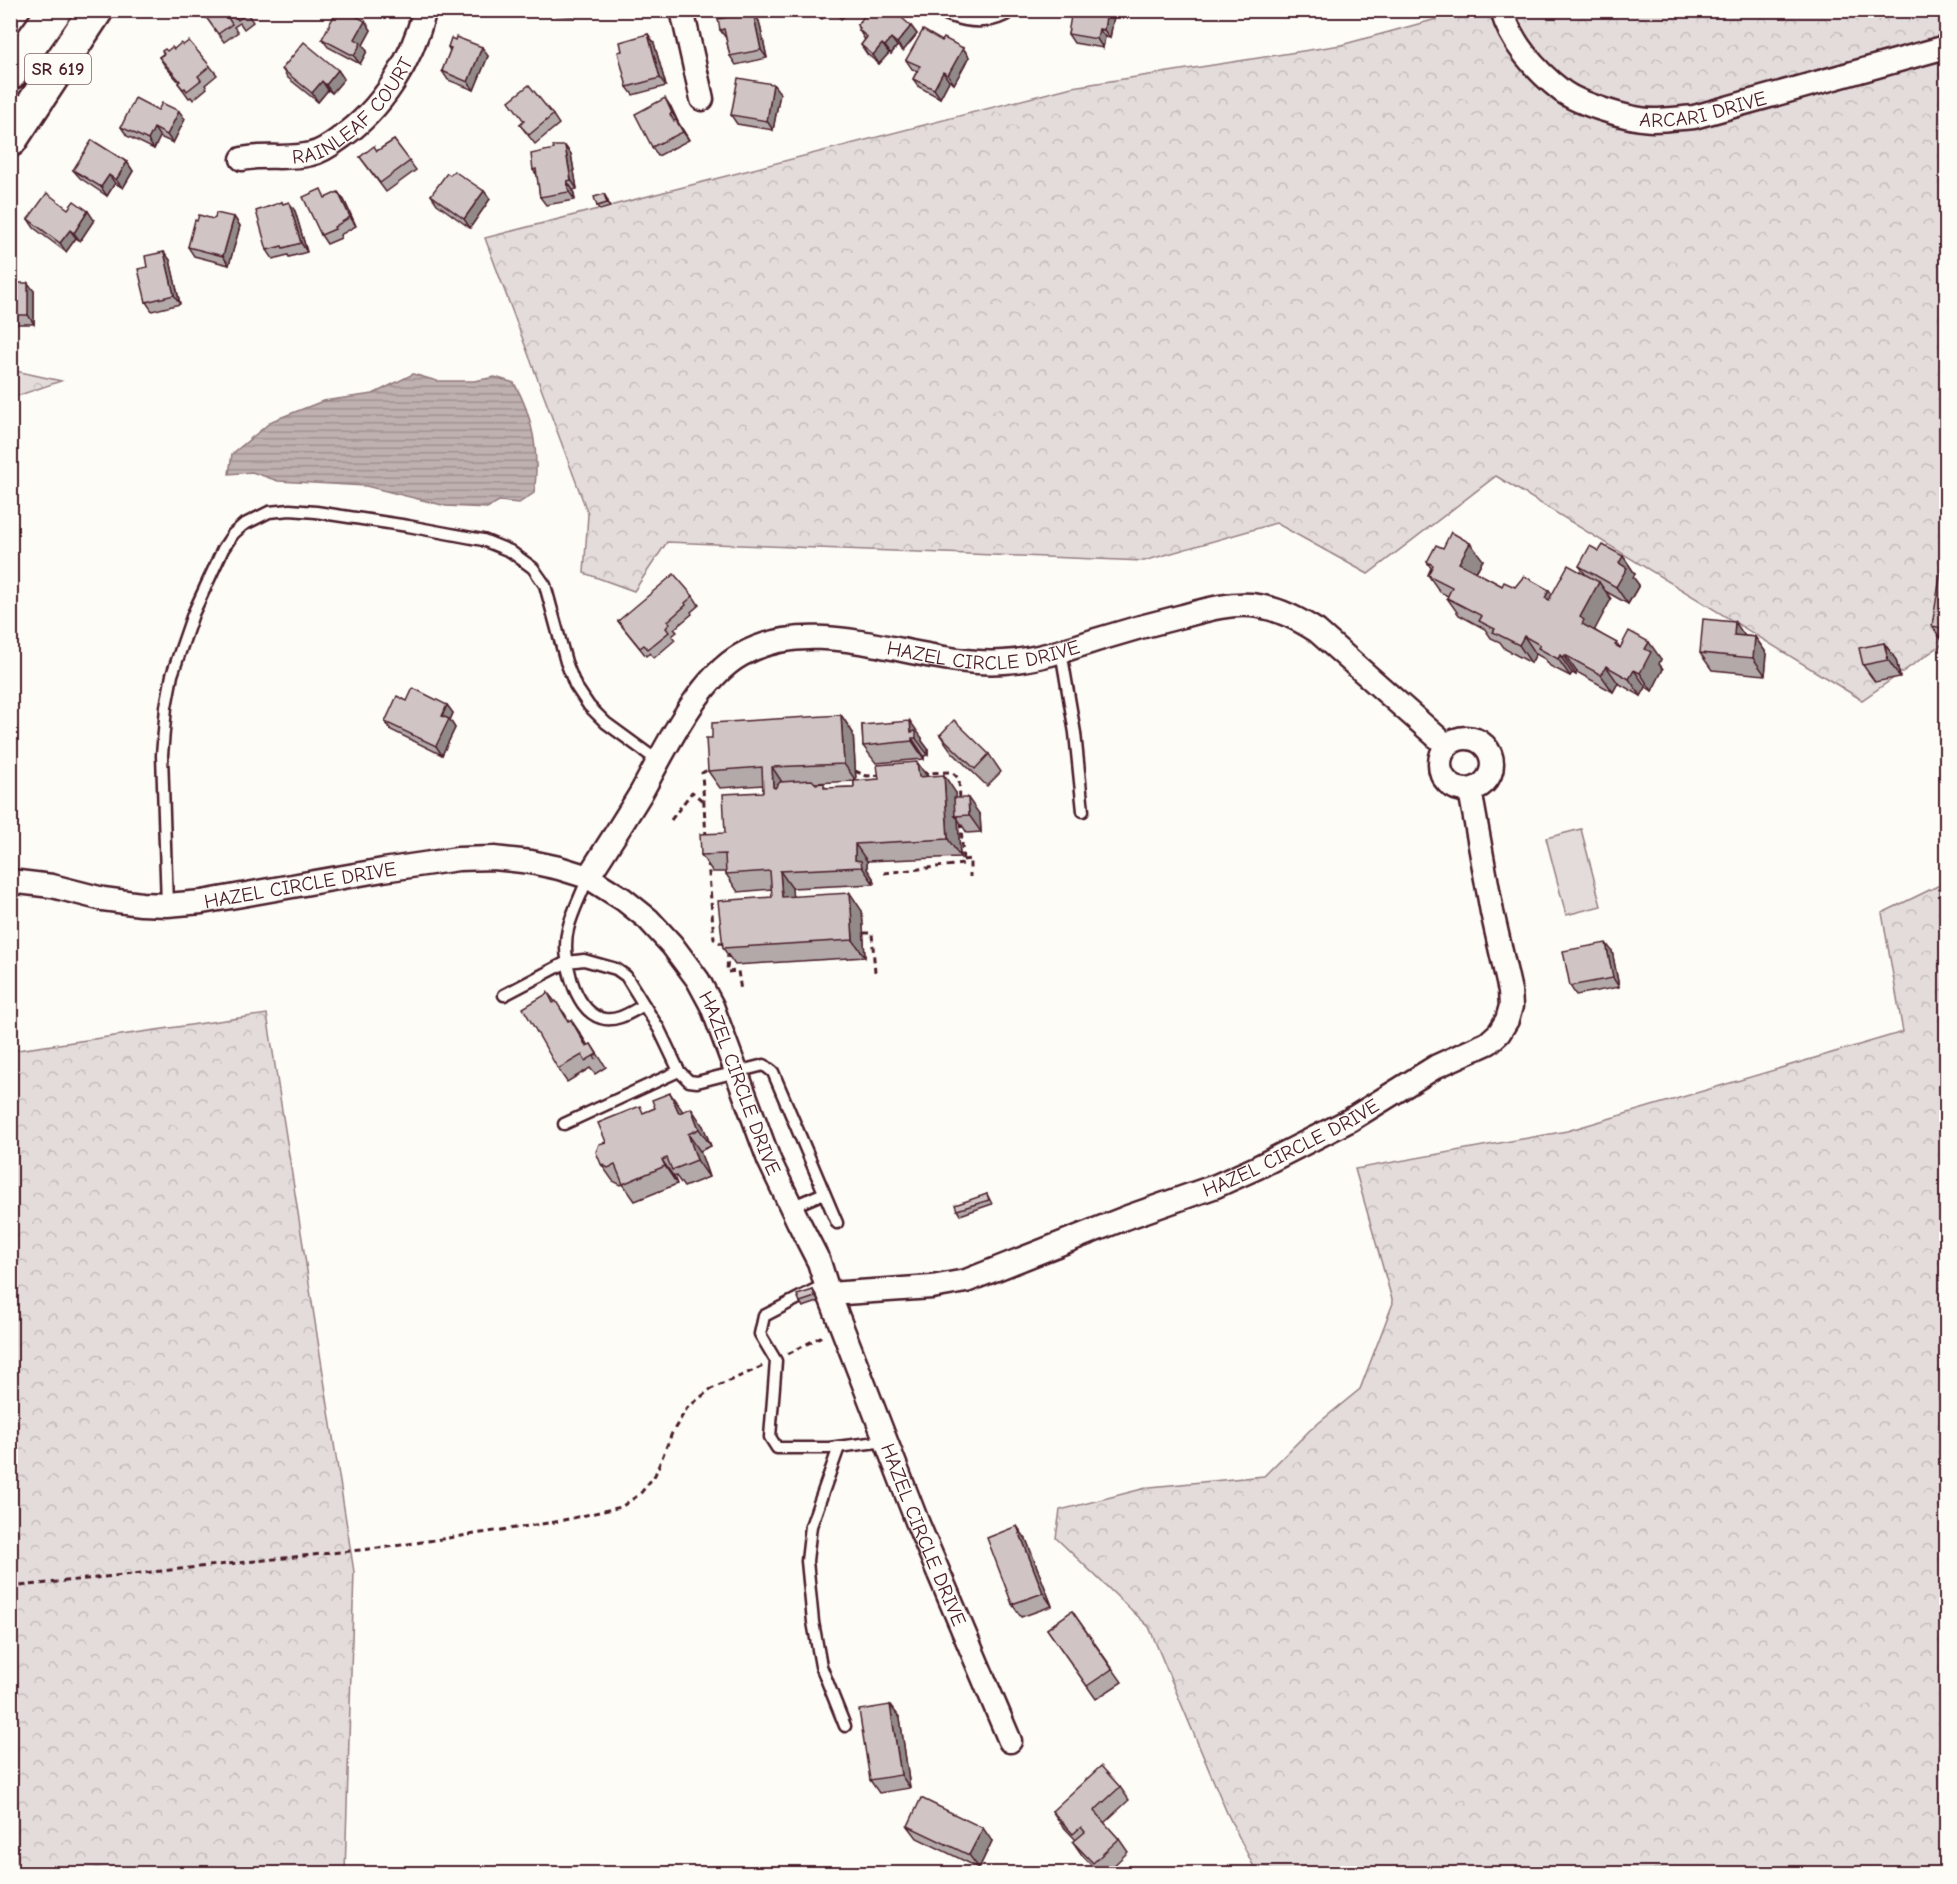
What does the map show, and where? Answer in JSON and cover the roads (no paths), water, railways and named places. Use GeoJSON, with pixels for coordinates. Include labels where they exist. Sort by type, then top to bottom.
{"type":"FeatureCollection","features":[{"type":"Feature","properties":{"kind":"main road","name":"SR 619"},"geometry":{"type":"LineString","coordinates":[[10,73],[55,10]]}},
{"type":"Feature","properties":{"kind":"main road","name":"SR 619"},"geometry":{"type":"LineString","coordinates":[[10,140],[96,10]]}},
{"type":"Feature","properties":{"kind":"street","name":"RAINLEAF COURT"},"geometry":{"type":"LineString","coordinates":[[242,159],[259,155],[286,157],[312,154],[354,129],[374,110],[390,89],[408,56],[425,10]]}},
{"type":"Feature","properties":{"kind":"street"},"geometry":{"type":"LineString","coordinates":[[682,10],[702,99]]}},
{"type":"Feature","properties":{"kind":"street"},"geometry":{"type":"LineString","coordinates":[[951,10],[980,16],[1002,10]]}},
{"type":"Feature","properties":{"kind":"street","name":"ARCARI DRIVE"},"geometry":{"type":"LineString","coordinates":[[1502,10],[1506,24],[1527,57],[1563,92],[1605,111],[1651,120],[1694,117],[1947,47]]}},
{"type":"Feature","properties":{"kind":"street","name":"HAZEL CIRCLE DRIVE"},"geometry":{"type":"LineString","coordinates":[[588,878],[711,678],[742,654],[769,643],[795,638],[822,637],[983,662],[1003,663],[1038,658],[1135,628],[1219,606],[1257,606],[1280,611],[1297,618],[1317,631],[1447,747]]}},
{"type":"Feature","properties":{"kind":"street"},"geometry":{"type":"LineString","coordinates":[[1462,738],[1479,742],[1491,755],[1489,778],[1477,788],[1470,790],[1454,788],[1443,777],[1440,761],[1447,747],[1462,738]]}},
{"type":"Feature","properties":{"kind":"street","name":"HAZEL CIRCLE DRIVE"},"geometry":{"type":"LineString","coordinates":[[829,1294],[932,1287],[966,1281],[1256,1168],[1350,1120],[1437,1065],[1488,1043],[1499,1033],[1507,1020],[1511,1005],[1470,790]]}},
{"type":"Feature","properties":{"kind":"street","name":"HAZEL CIRCLE DRIVE"},"geometry":{"type":"LineString","coordinates":[[10,882],[52,886],[104,899],[167,905],[202,902],[458,859],[494,858],[531,862],[588,878],[623,899],[648,919],[672,945],[698,980],[712,1005],[769,1160],[819,1262],[829,1294],[918,1524],[1010,1741]]}},
{"type":"Feature","properties":{"kind":"lane"},"geometry":{"type":"LineString","coordinates":[[167,905],[162,755],[166,706],[172,675],[193,614],[223,549],[233,534],[243,525],[269,512],[290,510],[316,512],[408,526],[483,540],[510,550],[532,568],[545,585],[566,662],[575,685],[589,706],[606,723],[658,761]]}},
{"type":"Feature","properties":{"kind":"lane"},"geometry":{"type":"LineString","coordinates":[[1061,651],[1075,733],[1083,811]]}},
{"type":"Feature","properties":{"kind":"lane"},"geometry":{"type":"LineString","coordinates":[[588,878],[568,929],[567,962],[573,986],[585,1007],[601,1018],[620,1018],[644,1005]]}},
{"type":"Feature","properties":{"kind":"lane"},"geometry":{"type":"LineString","coordinates":[[504,995],[567,962],[584,960],[616,969],[626,976],[659,1029],[678,1071],[689,1081],[697,1082],[764,1065],[773,1072],[837,1223]]}},
{"type":"Feature","properties":{"kind":"lane"},"geometry":{"type":"LineString","coordinates":[[564,1124],[678,1071]]}},
{"type":"Feature","properties":{"kind":"lane"},"geometry":{"type":"LineString","coordinates":[[791,1207],[824,1193]]}},
{"type":"Feature","properties":{"kind":"lane"},"geometry":{"type":"LineString","coordinates":[[829,1294],[816,1289],[764,1316],[760,1334],[776,1361],[770,1437],[777,1448],[839,1447],[886,1441]]}},
{"type":"Feature","properties":{"kind":"lane"},"geometry":{"type":"LineString","coordinates":[[839,1447],[812,1526],[807,1561],[813,1622],[821,1666],[845,1726]]}}]}
